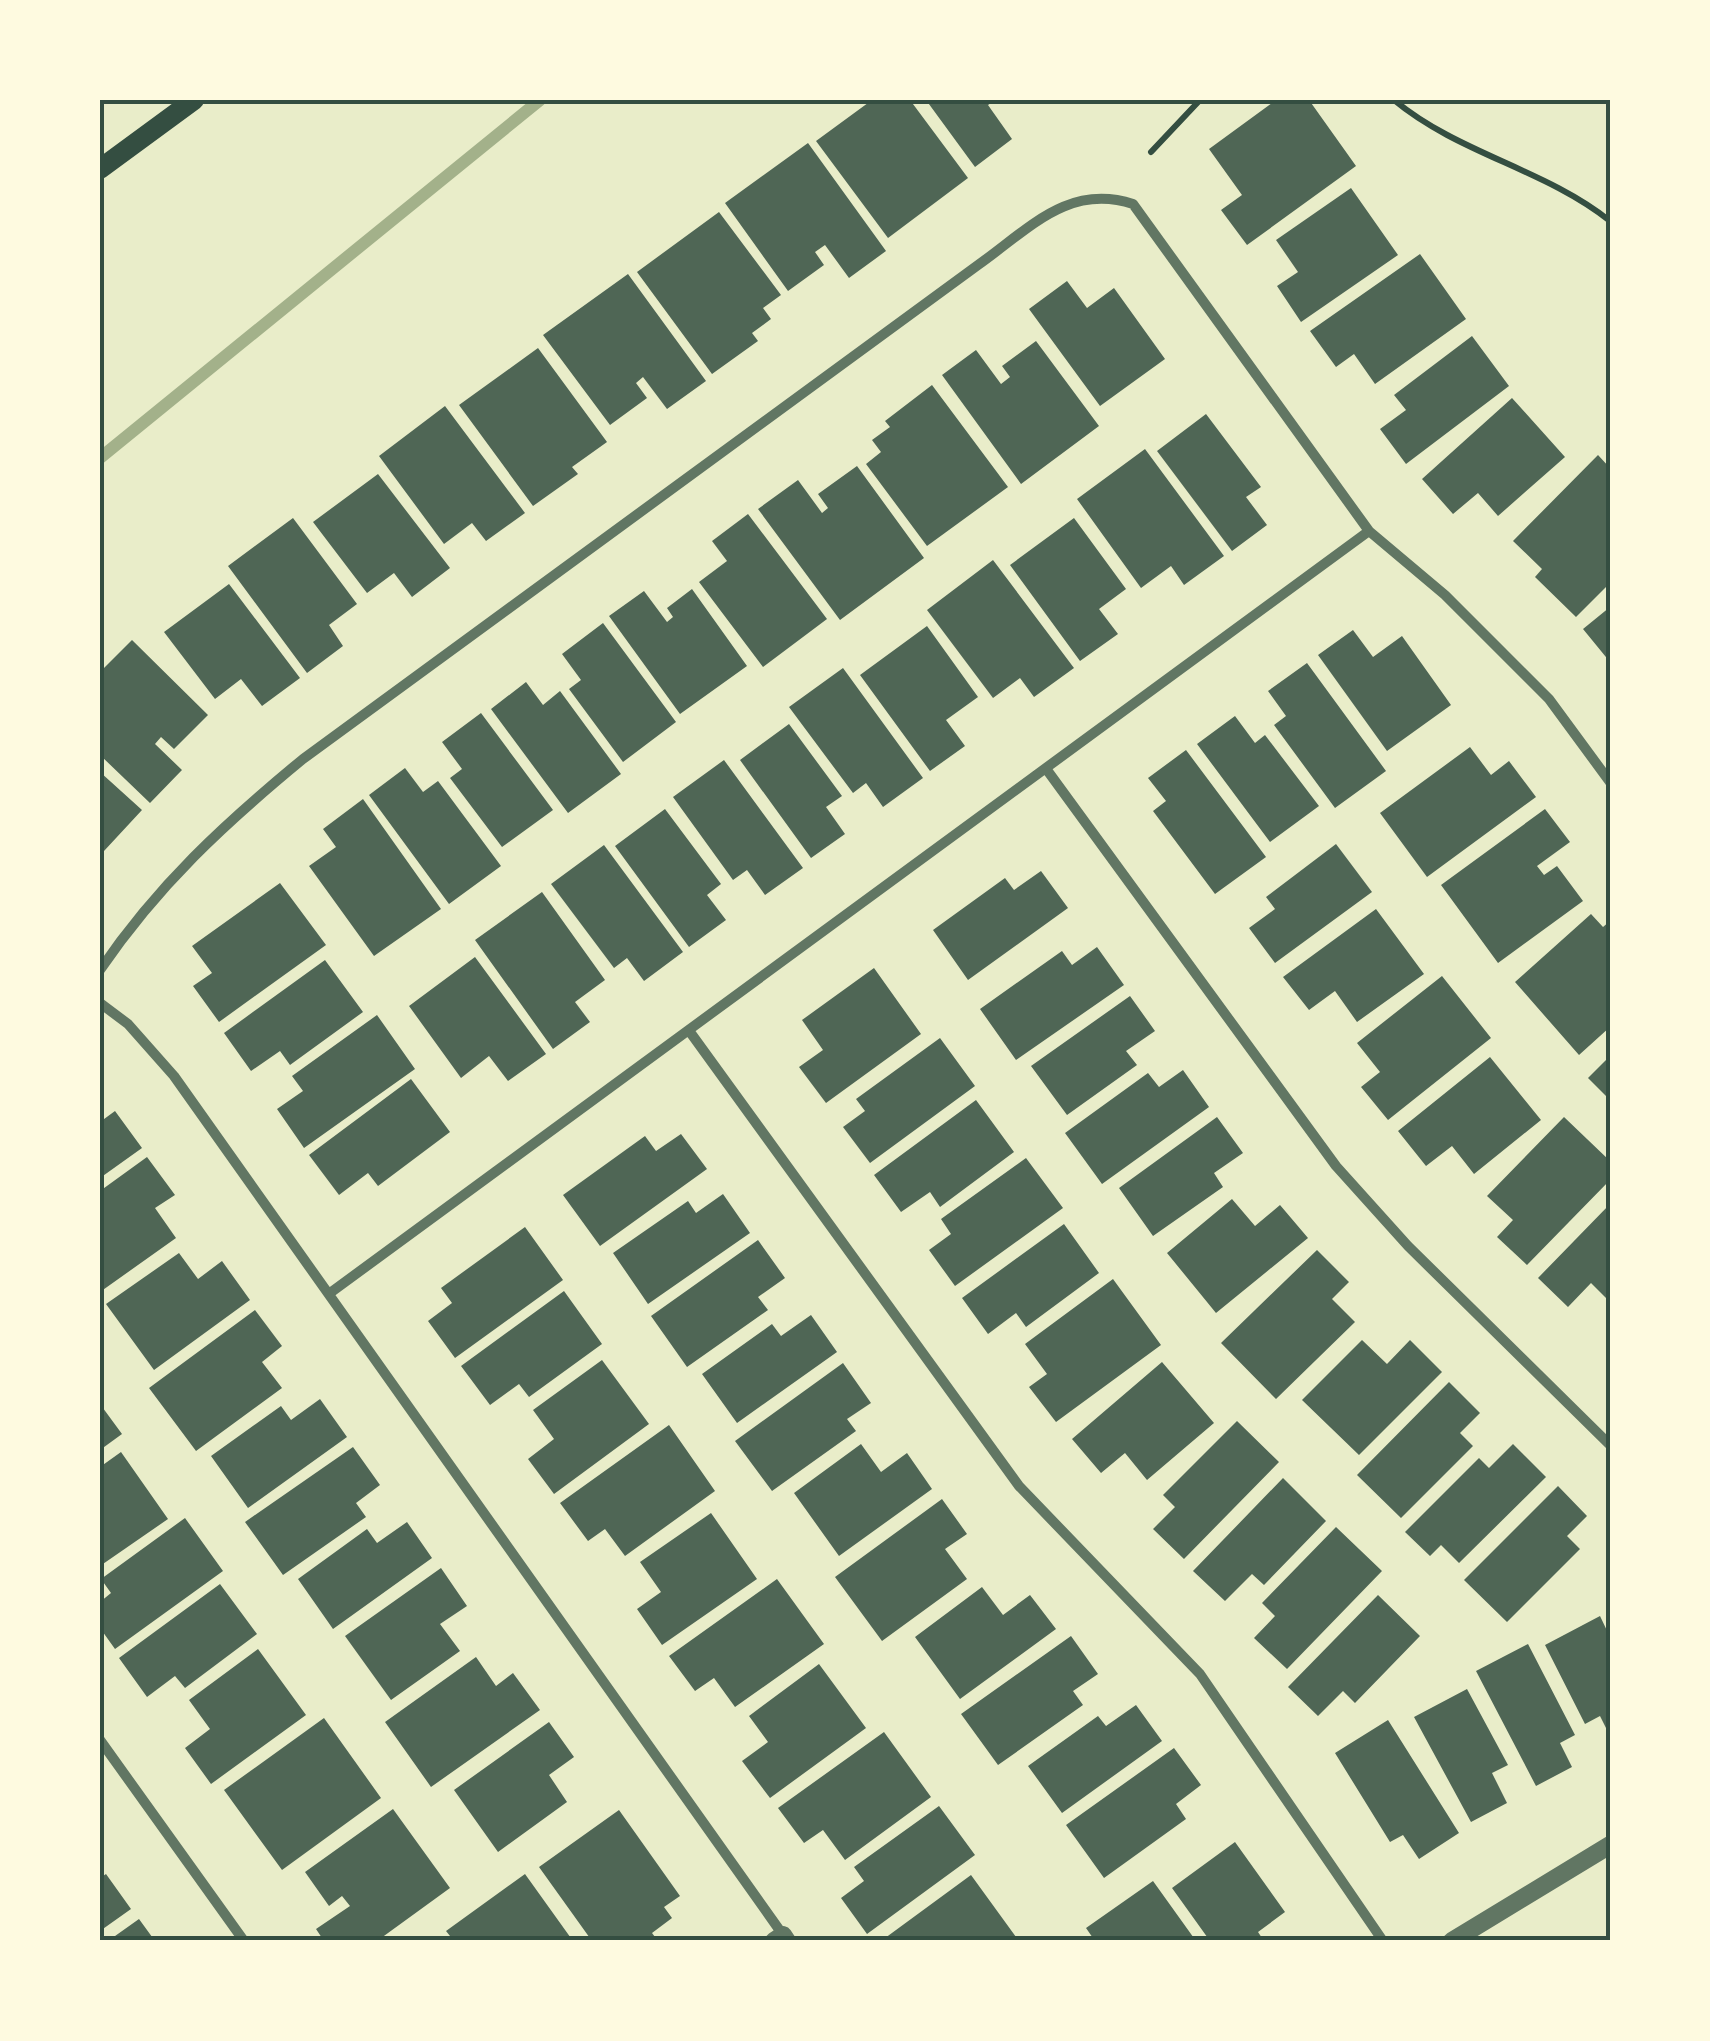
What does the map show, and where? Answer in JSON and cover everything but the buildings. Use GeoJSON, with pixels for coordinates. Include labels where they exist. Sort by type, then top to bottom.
{"type":"FeatureCollection","features":[{"type":"Feature","properties":{"kind":"main road"},"geometry":{"type":"LineString","coordinates":[[100,168],[194,100]]}},
{"type":"Feature","properties":{"kind":"street"},"geometry":{"type":"LineString","coordinates":[[100,970],[142,908],[221,827],[304,758],[978,265],[1077,198],[1106,195],[1134,204],[1369,531],[1446,595],[1550,699],[1610,782]]}},
{"type":"Feature","properties":{"kind":"street"},"geometry":{"type":"LineString","coordinates":[[330,1294],[1369,531]]}},
{"type":"Feature","properties":{"kind":"street"},"geometry":{"type":"LineString","coordinates":[[1048,770],[1336,1166],[1408,1246],[1610,1444]]}},
{"type":"Feature","properties":{"kind":"street"},"geometry":{"type":"LineString","coordinates":[[100,1003],[128,1024],[174,1076],[781,1939]]}},
{"type":"Feature","properties":{"kind":"street"},"geometry":{"type":"LineString","coordinates":[[690,1032],[1019,1486],[1200,1674],[1383,1941]]}},
{"type":"Feature","properties":{"kind":"street"},"geometry":{"type":"LineString","coordinates":[[100,1740],[244,1941]]}},
{"type":"Feature","properties":{"kind":"street"},"geometry":{"type":"LineString","coordinates":[[1452,1941],[1610,1845]]}},
{"type":"Feature","properties":{"kind":"path"},"geometry":{"type":"LineString","coordinates":[[1150,152],[1200,100]]}},
{"type":"Feature","properties":{"kind":"path"},"geometry":{"type":"LineString","coordinates":[[1394,100],[1453,141],[1556,186],[1610,221]]}},
{"type":"Feature","properties":{"kind":"waterway"},"geometry":{"type":"LineString","coordinates":[[100,458],[540,100]]}}]}
